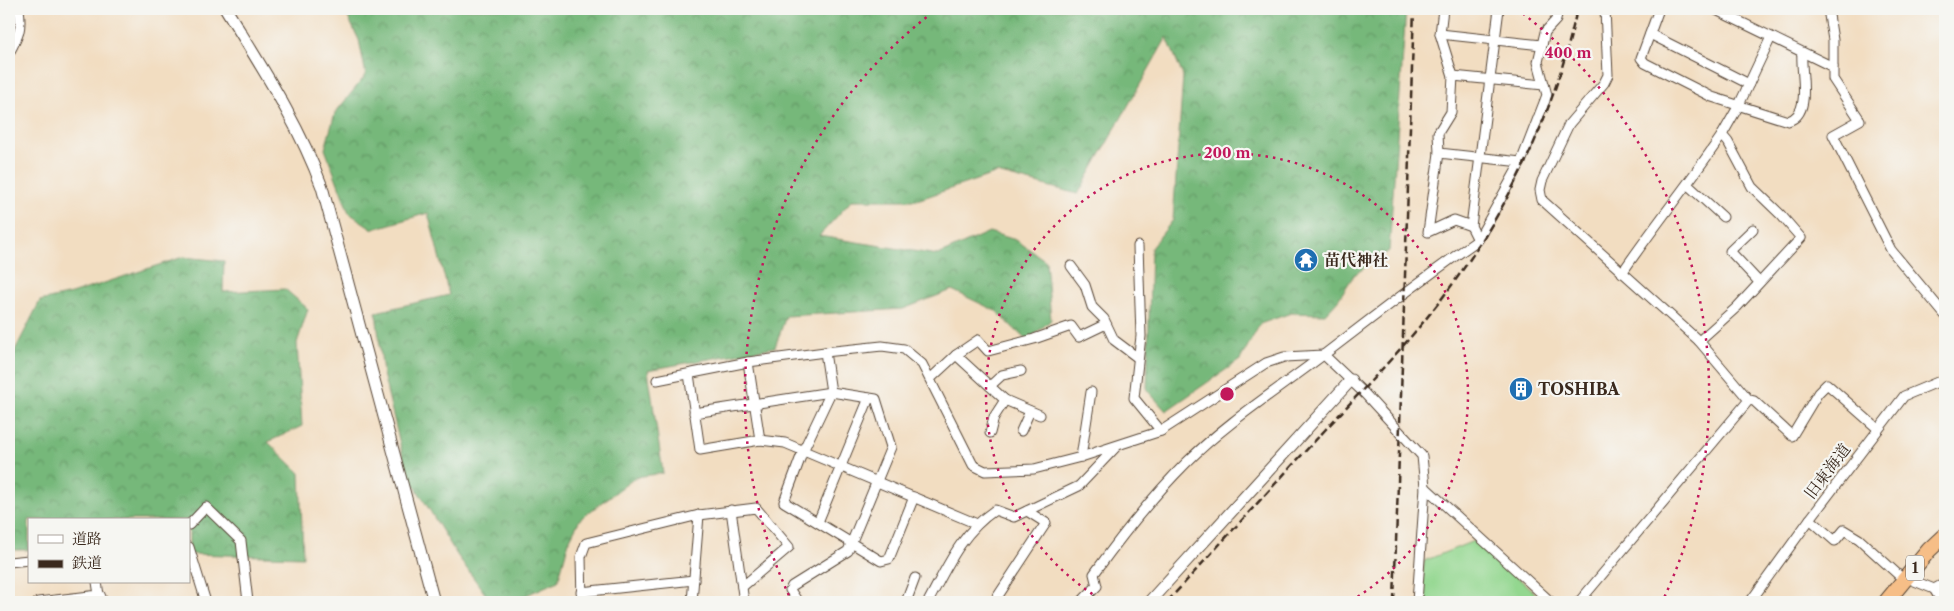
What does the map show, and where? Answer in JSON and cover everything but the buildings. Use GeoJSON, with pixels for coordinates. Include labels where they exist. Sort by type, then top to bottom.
{"type":"FeatureCollection","features":[{"type":"Feature","properties":{"kind":"highway","name":"1"},"geometry":{"type":"LineString","coordinates":[[1886,602],[1929,550],[1945,535]]}},
{"type":"Feature","properties":{"kind":"street"},"geometry":{"type":"LineString","coordinates":[[9,53],[19,36],[21,26],[19,9]]}},
{"type":"Feature","properties":{"kind":"street"},"geometry":{"type":"LineString","coordinates":[[226,9],[308,147],[322,187],[434,602]]}},
{"type":"Feature","properties":{"kind":"street"},"geometry":{"type":"LineString","coordinates":[[1443,9],[1440,34],[1453,76],[1451,112],[1438,133],[1439,153],[1428,232],[1454,220],[1471,226]]}},
{"type":"Feature","properties":{"kind":"street"},"geometry":{"type":"LineString","coordinates":[[1478,240],[1471,226],[1492,79],[1499,9]]}},
{"type":"Feature","properties":{"kind":"street"},"geometry":{"type":"LineString","coordinates":[[1081,602],[1097,586],[1094,574],[1117,542],[1146,506],[1187,462],[1286,381],[1324,355],[1478,240],[1521,162],[1547,95],[1538,62],[1546,32],[1556,20],[1558,9]]}},
{"type":"Feature","properties":{"kind":"street"},"geometry":{"type":"LineString","coordinates":[[1605,9],[1608,75],[1604,83],[1569,124],[1540,190],[1542,200],[1698,341],[1749,400],[1754,401],[1792,436],[1818,393],[1826,384],[1878,429]]}},
{"type":"Feature","properties":{"kind":"street"},"geometry":{"type":"LineString","coordinates":[[1659,9],[1641,58],[1645,63],[1712,97],[1738,107],[1788,121],[1795,119],[1800,112],[1802,104],[1802,53]]}},
{"type":"Feature","properties":{"kind":"street"},"geometry":{"type":"LineString","coordinates":[[1714,9],[1833,67]]}},
{"type":"Feature","properties":{"kind":"street"},"geometry":{"type":"LineString","coordinates":[[1828,9],[1834,40],[1833,79],[1860,120],[1833,135],[1891,250],[1945,315]]}},
{"type":"Feature","properties":{"kind":"street"},"geometry":{"type":"LineString","coordinates":[[1440,34],[1542,45]]}},
{"type":"Feature","properties":{"kind":"street"},"geometry":{"type":"LineString","coordinates":[[1650,34],[1749,84]]}},
{"type":"Feature","properties":{"kind":"street"},"geometry":{"type":"LineString","coordinates":[[1622,273],[1656,222],[1688,184],[1722,135],[1738,107],[1771,37]]}},
{"type":"Feature","properties":{"kind":"street"},"geometry":{"type":"LineString","coordinates":[[1453,76],[1544,85]]}},
{"type":"Feature","properties":{"kind":"street"},"geometry":{"type":"LineString","coordinates":[[1698,341],[1737,307],[1801,238],[1781,215],[1752,187],[1722,135]]}},
{"type":"Feature","properties":{"kind":"street"},"geometry":{"type":"LineString","coordinates":[[1439,153],[1521,162]]}},
{"type":"Feature","properties":{"kind":"street"},"geometry":{"type":"LineString","coordinates":[[1688,184],[1722,217]]}},
{"type":"Feature","properties":{"kind":"street"},"geometry":{"type":"LineString","coordinates":[[1753,229],[1730,251],[1759,282]]}},
{"type":"Feature","properties":{"kind":"street"},"geometry":{"type":"LineString","coordinates":[[1138,246],[1141,336],[1134,398],[1161,431]]}},
{"type":"Feature","properties":{"kind":"street"},"geometry":{"type":"LineString","coordinates":[[1071,266],[1085,285],[1092,308],[1106,324],[1114,340],[1138,358]]}},
{"type":"Feature","properties":{"kind":"street"},"geometry":{"type":"LineString","coordinates":[[930,379],[956,355],[978,340],[988,351],[1034,340],[1071,326],[1078,337],[1106,324]]}},
{"type":"Feature","properties":{"kind":"street"},"geometry":{"type":"LineString","coordinates":[[657,380],[748,362],[825,352],[882,346],[904,349],[922,364],[969,460],[979,469],[997,471],[1034,469],[1081,457],[1161,431],[1266,363],[1284,357],[1324,355],[1351,380],[1417,449],[1424,465],[1425,487],[1417,602]]}},
{"type":"Feature","properties":{"kind":"street"},"geometry":{"type":"LineString","coordinates":[[825,352],[831,392],[803,451],[784,502],[881,561],[889,559],[914,497]]}},
{"type":"Feature","properties":{"kind":"street"},"geometry":{"type":"LineString","coordinates":[[956,355],[1005,400],[1040,415]]}},
{"type":"Feature","properties":{"kind":"street"},"geometry":{"type":"LineString","coordinates":[[748,362],[760,440]]}},
{"type":"Feature","properties":{"kind":"street"},"geometry":{"type":"LineString","coordinates":[[990,386],[1002,375],[1021,371]]}},
{"type":"Feature","properties":{"kind":"street"},"geometry":{"type":"LineString","coordinates":[[689,374],[700,450],[760,440],[785,443],[977,524]]}},
{"type":"Feature","properties":{"kind":"street","name":"旧東海道"},"geometry":{"type":"LineString","coordinates":[[1750,602],[1810,519],[1904,396],[1945,379]]}},
{"type":"Feature","properties":{"kind":"street"},"geometry":{"type":"LineString","coordinates":[[1149,602],[1351,380]]}},
{"type":"Feature","properties":{"kind":"street"},"geometry":{"type":"LineString","coordinates":[[694,413],[754,402],[831,392],[876,399],[891,446],[848,551],[792,586],[790,590],[798,602]]}},
{"type":"Feature","properties":{"kind":"street"},"geometry":{"type":"LineString","coordinates":[[1081,457],[1091,392]]}},
{"type":"Feature","properties":{"kind":"street"},"geometry":{"type":"LineString","coordinates":[[818,522],[839,466],[869,398]]}},
{"type":"Feature","properties":{"kind":"street"},"geometry":{"type":"LineString","coordinates":[[990,433],[994,417],[1005,400]]}},
{"type":"Feature","properties":{"kind":"street"},"geometry":{"type":"LineString","coordinates":[[1579,602],[1749,400]]}},
{"type":"Feature","properties":{"kind":"street"},"geometry":{"type":"LineString","coordinates":[[1021,431],[1030,411]]}},
{"type":"Feature","properties":{"kind":"street"},"geometry":{"type":"LineString","coordinates":[[928,602],[964,536],[977,524],[995,510],[1014,517],[1079,486],[1116,446]]}},
{"type":"Feature","properties":{"kind":"street"},"geometry":{"type":"LineString","coordinates":[[695,456],[707,454],[709,449]]}},
{"type":"Feature","properties":{"kind":"street"},"geometry":{"type":"LineString","coordinates":[[1425,487],[1551,602]]}},
{"type":"Feature","properties":{"kind":"street"},"geometry":{"type":"LineString","coordinates":[[190,524],[206,507],[241,541],[248,602]]}},
{"type":"Feature","properties":{"kind":"street"},"geometry":{"type":"LineString","coordinates":[[582,602],[581,557],[586,543],[699,515],[756,508],[789,547],[742,587]]}},
{"type":"Feature","properties":{"kind":"street"},"geometry":{"type":"LineString","coordinates":[[731,510],[744,602]]}},
{"type":"Feature","properties":{"kind":"street"},"geometry":{"type":"LineString","coordinates":[[994,602],[1046,523],[1027,511]]}},
{"type":"Feature","properties":{"kind":"street"},"geometry":{"type":"LineString","coordinates":[[692,602],[699,515]]}},
{"type":"Feature","properties":{"kind":"street"},"geometry":{"type":"LineString","coordinates":[[1810,519],[1835,541],[1844,530],[1859,539],[1906,578],[1934,589],[1942,602]]}},
{"type":"Feature","properties":{"kind":"street"},"geometry":{"type":"LineString","coordinates":[[190,550],[206,602]]}},
{"type":"Feature","properties":{"kind":"street"},"geometry":{"type":"LineString","coordinates":[[9,562],[28,560]]}},
{"type":"Feature","properties":{"kind":"street"},"geometry":{"type":"LineString","coordinates":[[906,602],[915,578]]}},
{"type":"Feature","properties":{"kind":"street"},"geometry":{"type":"LineString","coordinates":[[581,592],[694,580]]}},
{"type":"Feature","properties":{"kind":"street"},"geometry":{"type":"LineString","coordinates":[[1934,589],[1945,583]]}},
{"type":"Feature","properties":{"kind":"street"},"geometry":{"type":"LineString","coordinates":[[38,602],[100,599],[97,584]]}},
{"type":"Feature","properties":{"kind":"street"},"geometry":{"type":"LineString","coordinates":[[1942,602],[1945,595]]}},
{"type":"Feature","properties":{"kind":"green space"},"geometry":{"type":"Polygon","coordinates":[[[350,9],[1406,9],[1389,251],[1354,275],[1338,300],[1325,314],[1291,313],[1260,324],[1240,360],[1166,411],[1147,390],[1151,248],[1173,220],[1183,76],[1167,37],[1078,194],[997,173],[917,200],[852,200],[819,236],[938,255],[989,232],[1016,240],[1046,261],[1051,320],[1027,341],[996,311],[952,290],[903,309],[786,316],[775,347],[648,370],[663,473],[636,477],[580,519],[569,541],[558,581],[515,602],[491,602],[457,555],[407,473],[383,374],[376,312],[449,295],[428,213],[373,229],[349,213],[325,149],[335,113],[366,75],[359,40],[345,11],[350,9]]]}},
{"type":"Feature","properties":{"kind":"green space"},"geometry":{"type":"Polygon","coordinates":[[[183,257],[224,261],[223,292],[285,289],[308,309],[297,343],[302,426],[268,442],[300,473],[303,557],[190,554],[190,518],[28,518],[28,550],[9,550],[9,362],[40,301],[71,294],[183,257]]]}},
{"type":"Feature","properties":{"kind":"green space"},"geometry":{"type":"Polygon","coordinates":[[[1476,540],[1545,602],[1421,602],[1424,561],[1476,540]]]}},
{"type":"Feature","properties":{"kind":"railway"},"geometry":{"type":"LineString","coordinates":[[1394,602],[1414,9]]}},
{"type":"Feature","properties":{"kind":"railway"},"geometry":{"type":"LineString","coordinates":[[1167,602],[1396,354],[1461,273],[1504,203],[1540,128],[1555,89],[1577,9]]}},
{"type":"Feature","properties":{"kind":"place","name":"苗代神社"},"geometry":{"type":"Point","coordinates":[1306,260]}},
{"type":"Feature","properties":{"kind":"place","name":"TOSHIBA"},"geometry":{"type":"Point","coordinates":[1521,389]}}]}
